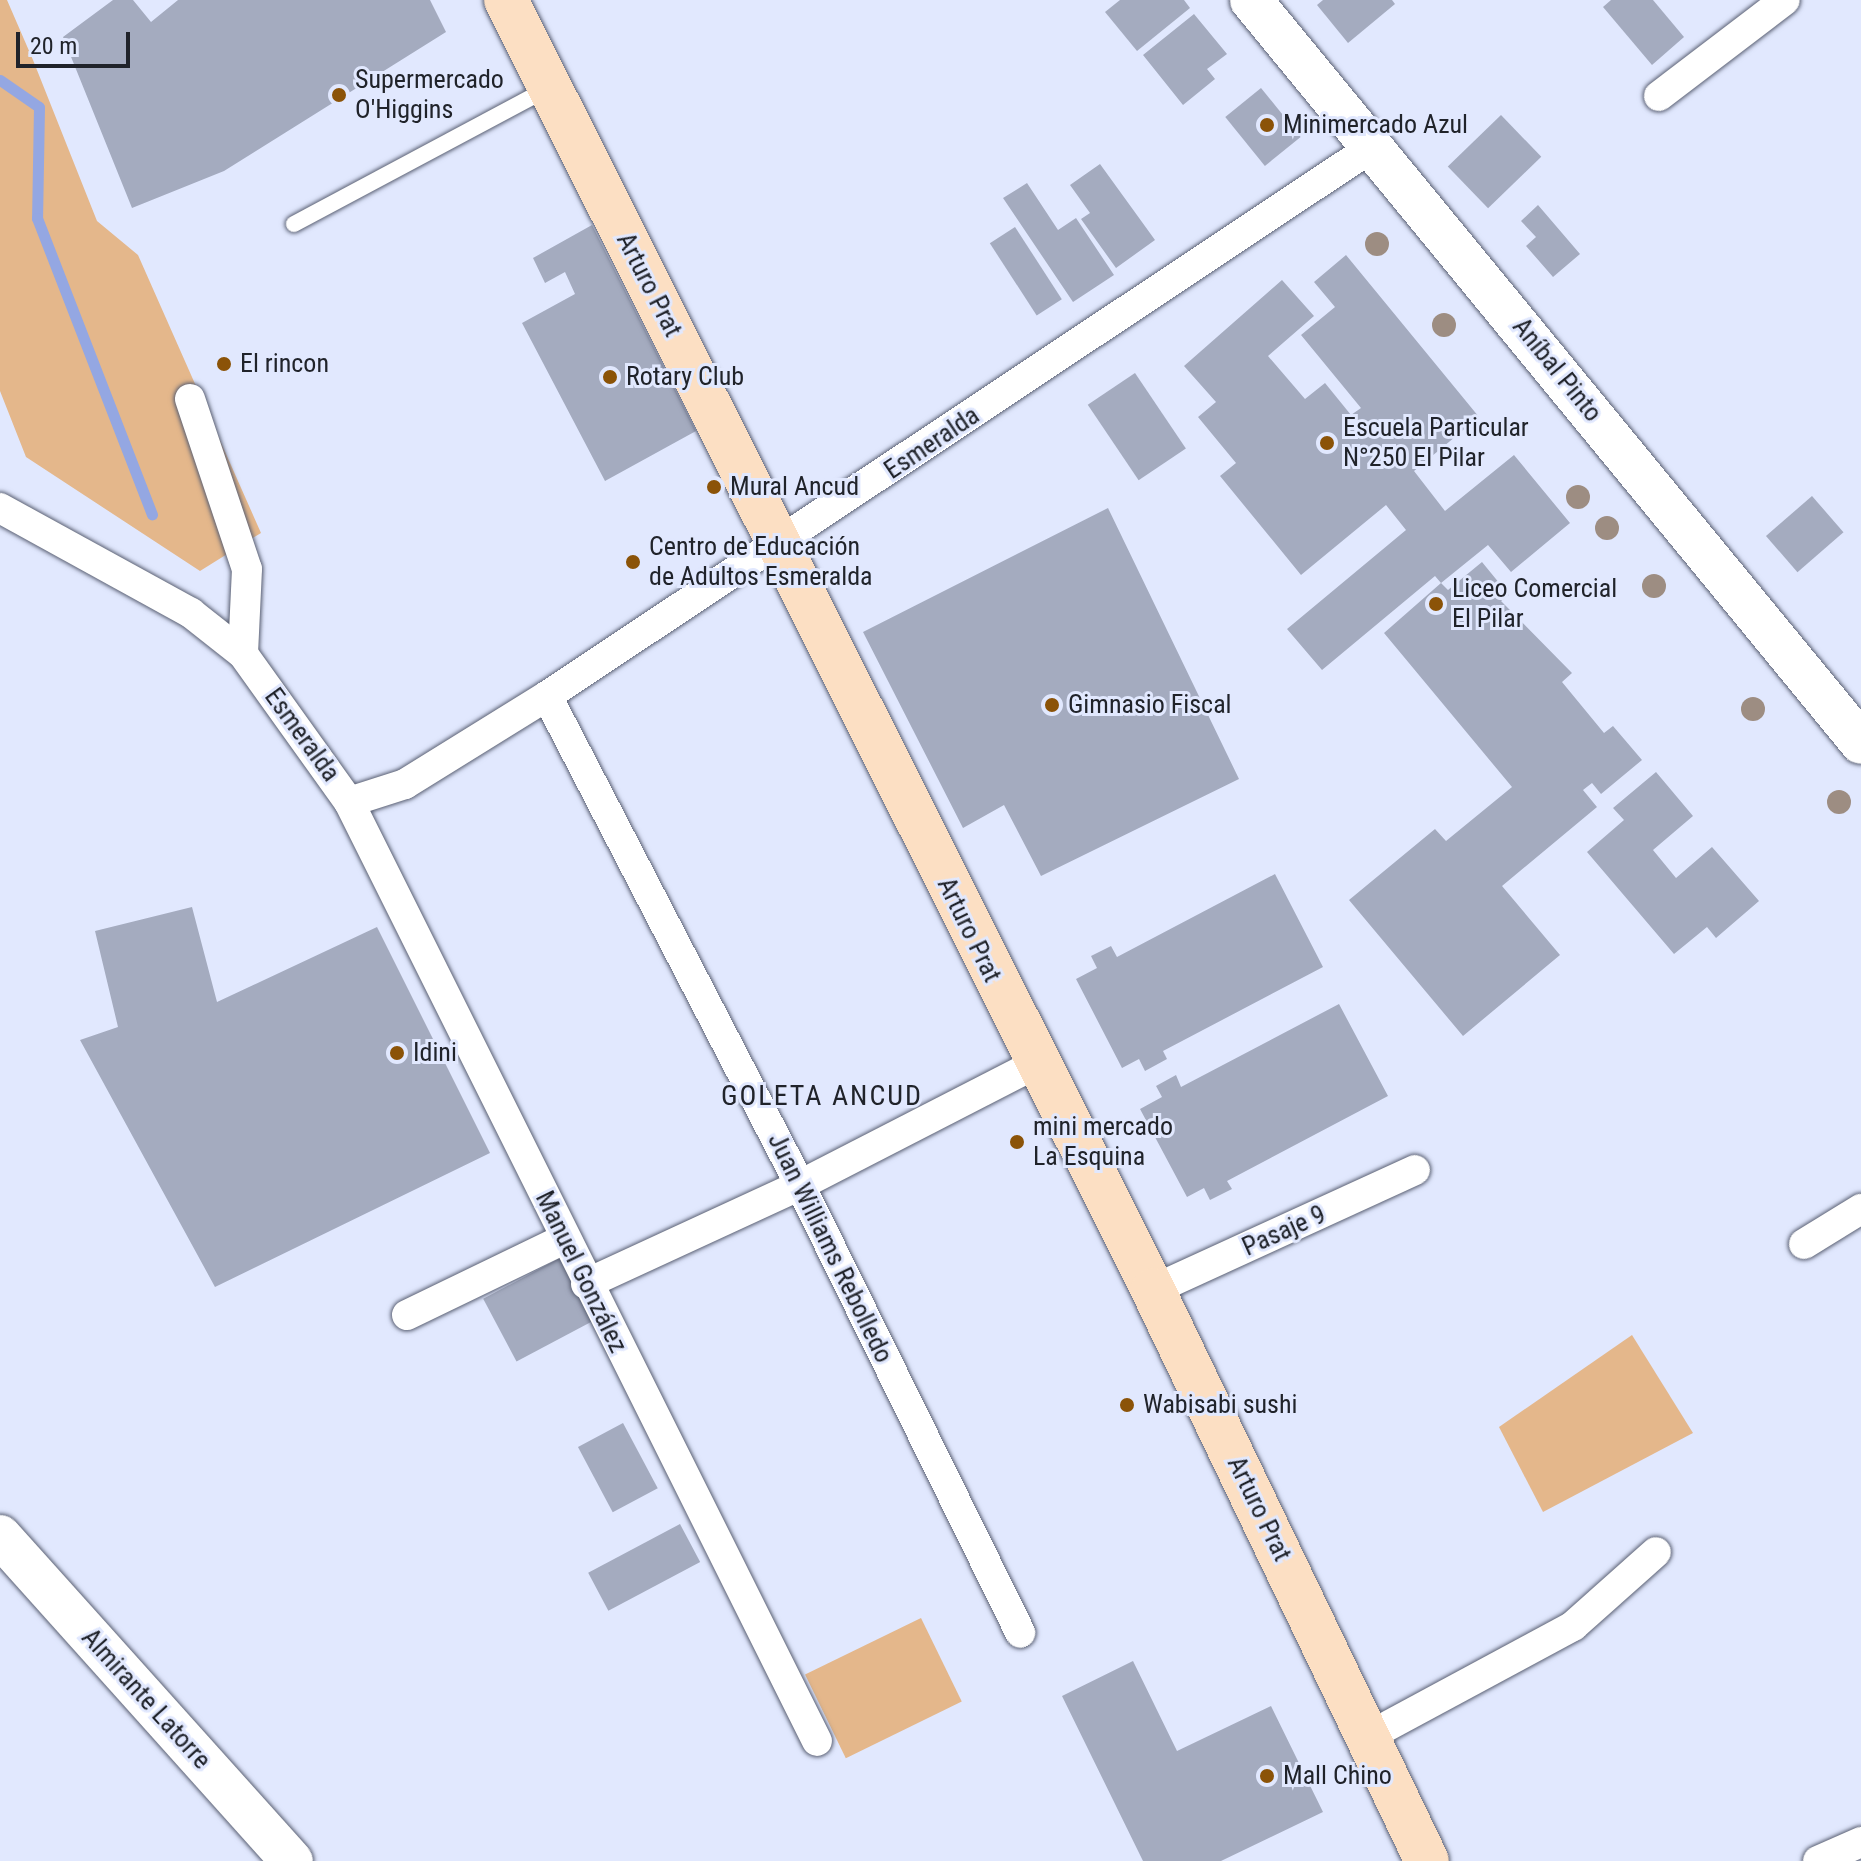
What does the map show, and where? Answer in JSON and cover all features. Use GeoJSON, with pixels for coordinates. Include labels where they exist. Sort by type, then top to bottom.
{"type":"FeatureCollection","features":[{"type":"Feature","properties":{"kind":"main road","name":"Arturo Prat"},"geometry":{"type":"LineString","coordinates":[[506,0],[1035,1064],[1153,1290],[1427,1861]]}},
{"type":"Feature","properties":{"kind":"street","name":"Aníbal Pinto"},"geometry":{"type":"LineString","coordinates":[[1251,0],[1374,146],[1861,743]]}},
{"type":"Feature","properties":{"kind":"street"},"geometry":{"type":"LineString","coordinates":[[1659,96],[1785,0]]}},
{"type":"Feature","properties":{"kind":"street","name":"Esmeralda"},"geometry":{"type":"LineString","coordinates":[[0,508],[191,613],[243,654],[349,802],[405,784],[547,696],[1374,146]]}},
{"type":"Feature","properties":{"kind":"street"},"geometry":{"type":"LineString","coordinates":[[190,399],[247,569],[243,654]]}},
{"type":"Feature","properties":{"kind":"street","name":"Juan Williams Rebolledo"},"geometry":{"type":"LineString","coordinates":[[547,696],[800,1185],[1020,1633]]}},
{"type":"Feature","properties":{"kind":"street","name":"Manuel González"},"geometry":{"type":"LineString","coordinates":[[349,802],[586,1284],[817,1741]]}},
{"type":"Feature","properties":{"kind":"street"},"geometry":{"type":"LineString","coordinates":[[586,1284],[800,1185],[1035,1064]]}},
{"type":"Feature","properties":{"kind":"street","name":"Pasaje 9"},"geometry":{"type":"LineString","coordinates":[[1153,1290],[1415,1170]]}},
{"type":"Feature","properties":{"kind":"street"},"geometry":{"type":"LineString","coordinates":[[1804,1244],[1861,1209]]}},
{"type":"Feature","properties":{"kind":"street"},"geometry":{"type":"LineString","coordinates":[[407,1315],[564,1239]]}},
{"type":"Feature","properties":{"kind":"street","name":"Almirante Latorre"},"geometry":{"type":"LineString","coordinates":[[0,1536],[292,1861]]}},
{"type":"Feature","properties":{"kind":"street"},"geometry":{"type":"LineString","coordinates":[[1369,1736],[1573,1626],[1656,1552]]}},
{"type":"Feature","properties":{"kind":"street"},"geometry":{"type":"LineString","coordinates":[[1818,1861],[1861,1842]]}},
{"type":"Feature","properties":{"kind":"lane"},"geometry":{"type":"LineString","coordinates":[[294,224],[550,88]]}},
{"type":"Feature","properties":{"kind":"shaded area"},"geometry":{"type":"Polygon","coordinates":[[[0,0],[7,0],[97,221],[138,255],[261,533],[200,571],[26,457],[0,391],[0,0]]]}},
{"type":"Feature","properties":{"kind":"shaded area"},"geometry":{"type":"Polygon","coordinates":[[[1632,1335],[1693,1433],[1543,1512],[1499,1427],[1632,1335]]]}},
{"type":"Feature","properties":{"kind":"shaded area"},"geometry":{"type":"Polygon","coordinates":[[[921,1618],[962,1702],[846,1758],[805,1675],[921,1618]]]}},
{"type":"Feature","properties":{"kind":"building"},"geometry":{"type":"Polygon","coordinates":[[[113,0],[133,0],[151,22],[178,0],[430,0],[446,32],[224,171],[132,208],[63,37],[113,0]]]}},
{"type":"Feature","properties":{"kind":"building"},"geometry":{"type":"Polygon","coordinates":[[[1120,0],[1184,0],[1190,8],[1137,51],[1105,12],[1120,0]]]}},
{"type":"Feature","properties":{"kind":"building"},"geometry":{"type":"Polygon","coordinates":[[[1323,0],[1392,0],[1395,4],[1348,43],[1317,5],[1323,0]]]}},
{"type":"Feature","properties":{"kind":"building"},"geometry":{"type":"Polygon","coordinates":[[[1611,0],[1653,0],[1684,37],[1652,65],[1603,7],[1611,0]]]}},
{"type":"Feature","properties":{"kind":"building"},"geometry":{"type":"Polygon","coordinates":[[[1194,14],[1227,54],[1207,69],[1215,79],[1183,105],[1143,55],[1194,14]]]}},
{"type":"Feature","properties":{"kind":"building"},"geometry":{"type":"Polygon","coordinates":[[[1261,88],[1301,137],[1265,166],[1225,117],[1261,88]]]}},
{"type":"Feature","properties":{"kind":"building"},"geometry":{"type":"Polygon","coordinates":[[[1501,115],[1541,157],[1488,208],[1448,166],[1501,115]]]}},
{"type":"Feature","properties":{"kind":"building"},"geometry":{"type":"Polygon","coordinates":[[[1100,164],[1155,240],[1116,268],[1081,219],[1090,213],[1070,185],[1100,164]]]}},
{"type":"Feature","properties":{"kind":"building"},"geometry":{"type":"Polygon","coordinates":[[[1027,183],[1058,230],[1076,218],[1114,275],[1073,302],[1003,198],[1027,183]]]}},
{"type":"Feature","properties":{"kind":"building"},"geometry":{"type":"Polygon","coordinates":[[[1538,205],[1580,254],[1553,277],[1526,246],[1536,237],[1521,221],[1538,205]]]}},
{"type":"Feature","properties":{"kind":"building","name":"Rotary Club"},"geometry":{"type":"Polygon","coordinates":[[[592,225],[696,431],[605,481],[522,323],[575,294],[565,272],[545,283],[533,258],[592,225]]]}},
{"type":"Feature","properties":{"kind":"building"},"geometry":{"type":"Polygon","coordinates":[[[1015,227],[1062,299],[1037,315],[990,243],[1015,227]]]}},
{"type":"Feature","properties":{"kind":"building"},"geometry":{"type":"Polygon","coordinates":[[[1346,255],[1479,417],[1414,471],[1445,511],[1514,455],[1570,523],[1511,572],[1488,545],[1441,583],[1435,576],[1322,670],[1287,629],[1406,530],[1386,505],[1301,575],[1220,476],[1236,463],[1198,417],[1216,402],[1184,366],[1282,280],[1314,316],[1268,356],[1305,399],[1325,383],[1351,415],[1361,408],[1301,335],[1335,307],[1314,282],[1346,255]]]}},
{"type":"Feature","properties":{"kind":"building"},"geometry":{"type":"Polygon","coordinates":[[[1135,373],[1186,448],[1139,480],[1088,405],[1135,373]]]}},
{"type":"Feature","properties":{"kind":"building"},"geometry":{"type":"Polygon","coordinates":[[[1812,496],[1843,532],[1797,572],[1766,536],[1812,496]]]}},
{"type":"Feature","properties":{"kind":"building","name":"Gimnasio Fiscal"},"geometry":{"type":"Polygon","coordinates":[[[1108,508],[1239,779],[1041,876],[1004,805],[963,828],[863,632],[1108,508]]]}},
{"type":"Feature","properties":{"kind":"building"},"geometry":{"type":"Polygon","coordinates":[[[1482,562],[1509,595],[1501,601],[1572,673],[1562,682],[1604,733],[1613,726],[1642,760],[1601,794],[1592,783],[1583,790],[1597,807],[1502,886],[1560,955],[1463,1036],[1349,900],[1435,829],[1446,841],[1512,787],[1384,633],[1441,583],[1448,590],[1482,562]]]}},
{"type":"Feature","properties":{"kind":"building"},"geometry":{"type":"Polygon","coordinates":[[[1656,772],[1693,816],[1653,850],[1676,878],[1712,847],[1759,901],[1716,938],[1707,927],[1674,954],[1587,852],[1624,820],[1613,808],[1656,772]]]}},
{"type":"Feature","properties":{"kind":"building"},"geometry":{"type":"Polygon","coordinates":[[[1275,874],[1323,967],[1163,1051],[1167,1059],[1145,1071],[1139,1059],[1122,1068],[1076,979],[1097,968],[1091,956],[1111,946],[1117,957],[1275,874]]]}},
{"type":"Feature","properties":{"kind":"building"},"geometry":{"type":"Polygon","coordinates":[[[192,907],[217,1002],[377,927],[490,1153],[215,1287],[80,1040],[118,1027],[95,931],[192,907]]]}},
{"type":"Feature","properties":{"kind":"building"},"geometry":{"type":"Polygon","coordinates":[[[1339,1004],[1388,1096],[1227,1181],[1232,1189],[1210,1200],[1204,1188],[1187,1197],[1140,1109],[1162,1097],[1156,1086],[1176,1075],[1181,1087],[1339,1004]]]}},
{"type":"Feature","properties":{"kind":"building"},"geometry":{"type":"Polygon","coordinates":[[[560,1258],[593,1321],[517,1362],[483,1299],[560,1258]]]}},
{"type":"Feature","properties":{"kind":"building"},"geometry":{"type":"Polygon","coordinates":[[[623,1423],[658,1488],[613,1512],[578,1447],[623,1423]]]}},
{"type":"Feature","properties":{"kind":"building"},"geometry":{"type":"Polygon","coordinates":[[[680,1524],[700,1562],[608,1611],[588,1573],[680,1524]]]}},
{"type":"Feature","properties":{"kind":"building"},"geometry":{"type":"Polygon","coordinates":[[[1133,1661],[1177,1751],[1271,1706],[1323,1812],[1221,1861],[1143,1861],[1062,1696],[1133,1661]]]}},
{"type":"Feature","properties":{"kind":"waterway"},"geometry":{"type":"LineString","coordinates":[[0,80],[39,107],[37,218],[152,515]]}},
{"type":"Feature","properties":{"kind":"place","name":"Supermercado O'Higgins"},"geometry":{"type":"Point","coordinates":[339,95]}},
{"type":"Feature","properties":{"kind":"place","name":"Minimercado Azul"},"geometry":{"type":"Point","coordinates":[1267,125]}},
{"type":"Feature","properties":{"kind":"place","name":"El rincon"},"geometry":{"type":"Point","coordinates":[224,364]}},
{"type":"Feature","properties":{"kind":"place","name":"Rotary Club"},"geometry":{"type":"Point","coordinates":[610,377]}},
{"type":"Feature","properties":{"kind":"place","name":"Escuela Particular N°250 El Pilar"},"geometry":{"type":"Point","coordinates":[1327,443]}},
{"type":"Feature","properties":{"kind":"place","name":"Mural Ancud"},"geometry":{"type":"Point","coordinates":[714,487]}},
{"type":"Feature","properties":{"kind":"place","name":"Centro de Educación de Adultos Esmeralda"},"geometry":{"type":"Point","coordinates":[633,562]}},
{"type":"Feature","properties":{"kind":"place","name":"Liceo Comercial El Pilar"},"geometry":{"type":"Point","coordinates":[1436,604]}},
{"type":"Feature","properties":{"kind":"place","name":"Gimnasio Fiscal"},"geometry":{"type":"Point","coordinates":[1052,705]}},
{"type":"Feature","properties":{"kind":"place","name":"Idini"},"geometry":{"type":"Point","coordinates":[397,1053]}},
{"type":"Feature","properties":{"kind":"place","name":"mini mercado La Esquina"},"geometry":{"type":"Point","coordinates":[1017,1142]}},
{"type":"Feature","properties":{"kind":"place","name":"Wabisabi sushi"},"geometry":{"type":"Point","coordinates":[1127,1405]}},
{"type":"Feature","properties":{"kind":"place","name":"Mall Chino"},"geometry":{"type":"Point","coordinates":[1267,1776]}},
{"type":"Feature","properties":{"kind":"district","name":"GOLETA ANCUD"},"geometry":{"type":"Point","coordinates":[822,1096]}}]}
